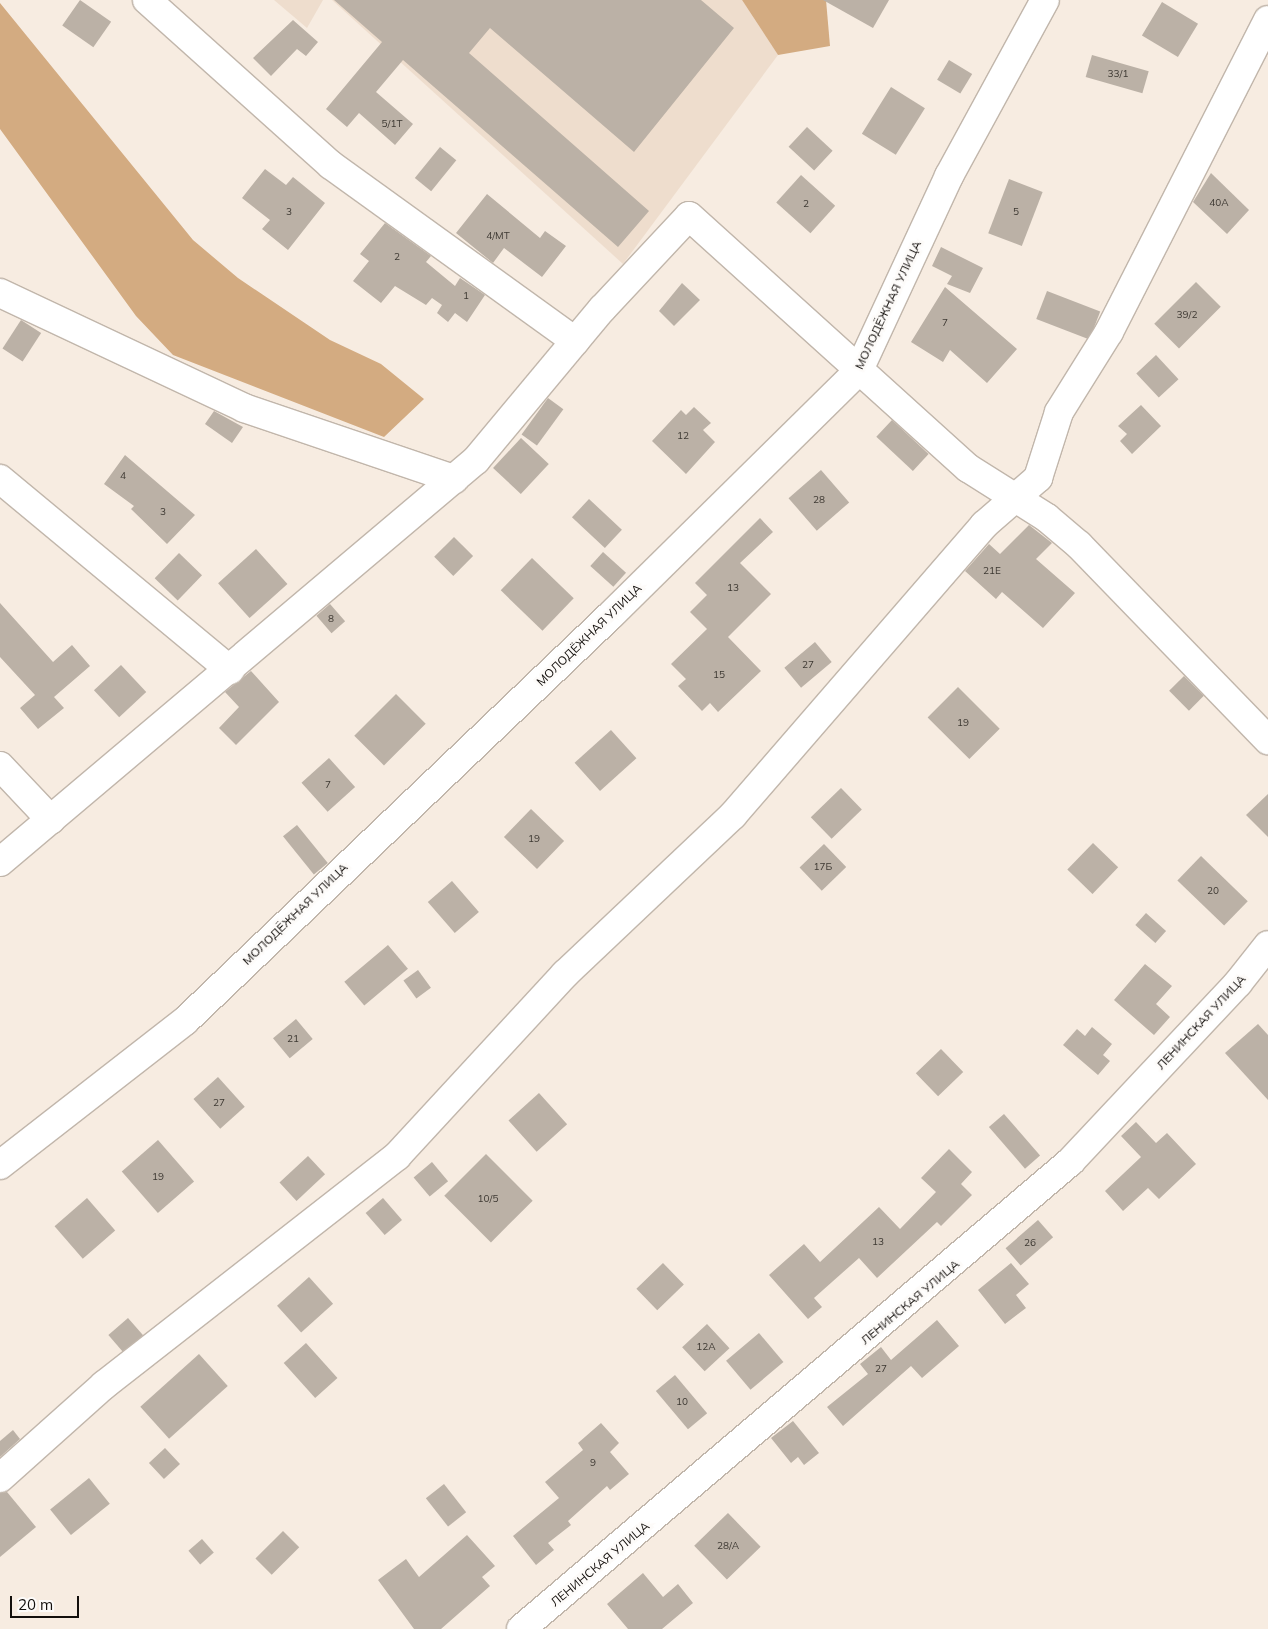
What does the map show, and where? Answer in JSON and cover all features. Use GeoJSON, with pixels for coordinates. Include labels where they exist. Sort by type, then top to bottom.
{"type":"FeatureCollection","features":[{"type":"Feature","properties":{"kind":"street"},"geometry":{"type":"LineString","coordinates":[[147,0],[332,165],[575,341]]}},
{"type":"Feature","properties":{"kind":"street","name":"МОЛОДЁЖНАЯ УЛИЦА"},"geometry":{"type":"LineString","coordinates":[[0,1165],[185,1021],[612,614],[859,370],[949,176],[1045,0]]}},
{"type":"Feature","properties":{"kind":"street"},"geometry":{"type":"LineString","coordinates":[[0,1478],[104,1385],[397,1156],[565,974],[733,815],[984,525],[1038,478],[1059,412],[1109,332],[1268,20]]}},
{"type":"Feature","properties":{"kind":"street"},"geometry":{"type":"LineString","coordinates":[[0,862],[230,670],[476,460],[575,341],[689,216],[968,468],[1016,497],[1078,546],[1268,740]]}},
{"type":"Feature","properties":{"kind":"street"},"geometry":{"type":"LineString","coordinates":[[0,293],[244,408],[454,479]]}},
{"type":"Feature","properties":{"kind":"street"},"geometry":{"type":"LineString","coordinates":[[0,479],[230,670]]}},
{"type":"Feature","properties":{"kind":"street"},"geometry":{"type":"LineString","coordinates":[[0,766],[51,820]]}},
{"type":"Feature","properties":{"kind":"street","name":"ЛЕНИНСКАЯ УЛИЦА"},"geometry":{"type":"LineString","coordinates":[[521,1629],[1071,1161],[1238,983],[1268,945]]}},
{"type":"Feature","properties":{"kind":"shaded area"},"geometry":{"type":"Polygon","coordinates":[[[274,0],[323,0],[307,28],[274,0]]]}},
{"type":"Feature","properties":{"kind":"shaded area"},"geometry":{"type":"Polygon","coordinates":[[[332,0],[742,0],[778,55],[623,264],[332,0]]]}},
{"type":"Feature","properties":{"kind":"shaded area"},"geometry":{"type":"Polygon","coordinates":[[[742,0],[826,0],[830,46],[778,55],[742,0]]]}},
{"type":"Feature","properties":{"kind":"shaded area"},"geometry":{"type":"Polygon","coordinates":[[[0,3],[193,240],[238,278],[330,340],[381,364],[424,399],[384,437],[173,355],[136,316],[0,129],[0,3]]]}},
{"type":"Feature","properties":{"kind":"building"},"geometry":{"type":"Polygon","coordinates":[[[80,0],[111,22],[93,47],[62,25],[80,0]]]}},
{"type":"Feature","properties":{"kind":"building"},"geometry":{"type":"Polygon","coordinates":[[[334,0],[701,0],[734,28],[634,152],[490,28],[469,53],[649,211],[618,247],[403,60],[376,92],[413,124],[395,145],[359,113],[347,127],[326,109],[382,42],[334,0]]]}},
{"type":"Feature","properties":{"kind":"building"},"geometry":{"type":"Polygon","coordinates":[[[823,0],[889,0],[873,28],[823,0]]]}},
{"type":"Feature","properties":{"kind":"building"},"geometry":{"type":"Polygon","coordinates":[[[1162,2],[1198,24],[1178,57],[1142,35],[1162,2]]]}},
{"type":"Feature","properties":{"kind":"building"},"geometry":{"type":"Polygon","coordinates":[[[293,20],[318,42],[306,56],[297,49],[271,76],[253,58],[293,20]]]}},
{"type":"Feature","properties":{"kind":"building"},"geometry":{"type":"Polygon","coordinates":[[[1092,55],[1149,71],[1142,93],[1086,77],[1092,55]]]}},
{"type":"Feature","properties":{"kind":"building"},"geometry":{"type":"Polygon","coordinates":[[[949,60],[972,74],[960,94],[937,80],[949,60]]]}},
{"type":"Feature","properties":{"kind":"building"},"geometry":{"type":"Polygon","coordinates":[[[891,87],[925,108],[896,155],[862,134],[891,87]]]}},
{"type":"Feature","properties":{"kind":"building"},"geometry":{"type":"Polygon","coordinates":[[[807,127],[833,151],[814,171],[789,147],[807,127]]]}},
{"type":"Feature","properties":{"kind":"building"},"geometry":{"type":"Polygon","coordinates":[[[440,147],[456,160],[431,191],[415,178],[440,147]]]}},
{"type":"Feature","properties":{"kind":"building"},"geometry":{"type":"Polygon","coordinates":[[[265,169],[286,185],[293,177],[325,203],[288,250],[262,229],[270,220],[242,198],[265,169]]]}},
{"type":"Feature","properties":{"kind":"building"},"geometry":{"type":"Polygon","coordinates":[[[1211,173],[1249,210],[1227,234],[1193,202],[1211,173]]]}},
{"type":"Feature","properties":{"kind":"building"},"geometry":{"type":"Polygon","coordinates":[[[801,175],[835,206],[810,233],[776,202],[801,175]]]}},
{"type":"Feature","properties":{"kind":"building"},"geometry":{"type":"Polygon","coordinates":[[[1009,179],[1043,192],[1022,246],[988,233],[1009,179]]]}},
{"type":"Feature","properties":{"kind":"building"},"geometry":{"type":"Polygon","coordinates":[[[487,194],[540,238],[545,231],[566,246],[542,277],[504,248],[493,263],[456,233],[487,194]]]}},
{"type":"Feature","properties":{"kind":"building"},"geometry":{"type":"Polygon","coordinates":[[[385,223],[431,256],[426,262],[455,286],[460,278],[485,295],[467,322],[455,313],[448,322],[437,313],[442,305],[432,298],[426,305],[395,286],[381,303],[353,281],[369,261],[360,254],[385,223]]]}},
{"type":"Feature","properties":{"kind":"building"},"geometry":{"type":"Polygon","coordinates":[[[941,247],[983,268],[970,293],[947,284],[952,276],[932,266],[941,247]]]}},
{"type":"Feature","properties":{"kind":"building"},"geometry":{"type":"Polygon","coordinates":[[[1196,282],[1221,307],[1179,348],[1154,324],[1196,282]]]}},
{"type":"Feature","properties":{"kind":"building"},"geometry":{"type":"Polygon","coordinates":[[[682,283],[700,300],[674,326],[659,311],[682,283]]]}},
{"type":"Feature","properties":{"kind":"building"},"geometry":{"type":"Polygon","coordinates":[[[945,287],[1017,349],[987,383],[950,350],[943,362],[911,342],[945,287]]]}},
{"type":"Feature","properties":{"kind":"building"},"geometry":{"type":"Polygon","coordinates":[[[1047,291],[1100,311],[1089,339],[1036,319],[1047,291]]]}},
{"type":"Feature","properties":{"kind":"building"},"geometry":{"type":"Polygon","coordinates":[[[21,320],[41,333],[23,362],[2,349],[21,320]]]}},
{"type":"Feature","properties":{"kind":"building"},"geometry":{"type":"Polygon","coordinates":[[[1156,355],[1179,379],[1159,398],[1136,373],[1156,355]]]}},
{"type":"Feature","properties":{"kind":"building"},"geometry":{"type":"Polygon","coordinates":[[[548,398],[563,409],[537,446],[522,434],[548,398]]]}},
{"type":"Feature","properties":{"kind":"building"},"geometry":{"type":"Polygon","coordinates":[[[1141,405],[1161,426],[1132,454],[1120,441],[1127,434],[1118,426],[1141,405]]]}},
{"type":"Feature","properties":{"kind":"building"},"geometry":{"type":"Polygon","coordinates":[[[694,407],[711,423],[703,430],[715,442],[686,474],[652,441],[681,410],[686,415],[694,407]]]}},
{"type":"Feature","properties":{"kind":"building"},"geometry":{"type":"Polygon","coordinates":[[[214,411],[243,427],[232,443],[205,424],[214,411]]]}},
{"type":"Feature","properties":{"kind":"building"},"geometry":{"type":"Polygon","coordinates":[[[892,420],[929,454],[913,471],[876,437],[892,420]]]}},
{"type":"Feature","properties":{"kind":"building"},"geometry":{"type":"Polygon","coordinates":[[[521,438],[549,464],[521,494],[493,468],[521,438]]]}},
{"type":"Feature","properties":{"kind":"building"},"geometry":{"type":"Polygon","coordinates":[[[125,455],[195,515],[167,544],[131,509],[134,506],[104,484],[125,455]]]}},
{"type":"Feature","properties":{"kind":"building"},"geometry":{"type":"Polygon","coordinates":[[[821,470],[849,502],[817,531],[789,498],[821,470]]]}},
{"type":"Feature","properties":{"kind":"building"},"geometry":{"type":"Polygon","coordinates":[[[589,499],[622,530],[605,548],[572,517],[589,499]]]}},
{"type":"Feature","properties":{"kind":"building"},"geometry":{"type":"Polygon","coordinates":[[[760,518],[773,532],[740,563],[771,594],[728,637],[761,671],[718,712],[710,703],[702,711],[678,686],[686,679],[671,664],[707,629],[690,612],[707,595],[695,583],[760,518]]]}},
{"type":"Feature","properties":{"kind":"building"},"geometry":{"type":"Polygon","coordinates":[[[1029,525],[1052,543],[1036,559],[1075,593],[1043,628],[1002,592],[996,599],[965,571],[989,544],[1000,554],[1029,525]]]}},
{"type":"Feature","properties":{"kind":"building"},"geometry":{"type":"Polygon","coordinates":[[[454,537],[473,556],[453,576],[434,557],[454,537]]]}},
{"type":"Feature","properties":{"kind":"building"},"geometry":{"type":"Polygon","coordinates":[[[256,549],[287,584],[250,618],[218,583],[256,549]]]}},
{"type":"Feature","properties":{"kind":"building"},"geometry":{"type":"Polygon","coordinates":[[[603,552],[626,573],[613,587],[590,566],[603,552]]]}},
{"type":"Feature","properties":{"kind":"building"},"geometry":{"type":"Polygon","coordinates":[[[179,553],[202,575],[178,600],[155,578],[179,553]]]}},
{"type":"Feature","properties":{"kind":"building"},"geometry":{"type":"Polygon","coordinates":[[[532,558],[574,598],[542,631],[501,590],[532,558]]]}},
{"type":"Feature","properties":{"kind":"building"},"geometry":{"type":"Polygon","coordinates":[[[0,603],[53,662],[72,645],[90,666],[54,697],[64,708],[38,729],[20,708],[35,695],[0,657],[0,603]]]}},
{"type":"Feature","properties":{"kind":"building"},"geometry":{"type":"Polygon","coordinates":[[[330,604],[345,621],[332,633],[316,616],[330,604]]]}},
{"type":"Feature","properties":{"kind":"building"},"geometry":{"type":"Polygon","coordinates":[[[815,642],[832,662],[801,688],[784,668],[815,642]]]}},
{"type":"Feature","properties":{"kind":"building"},"geometry":{"type":"Polygon","coordinates":[[[121,665],[146,692],[119,717],[94,690],[121,665]]]}},
{"type":"Feature","properties":{"kind":"building"},"geometry":{"type":"Polygon","coordinates":[[[251,671],[279,702],[236,745],[219,728],[239,707],[225,692],[251,671]]]}},
{"type":"Feature","properties":{"kind":"building"},"geometry":{"type":"Polygon","coordinates":[[[1184,676],[1204,696],[1189,711],[1169,691],[1184,676]]]}},
{"type":"Feature","properties":{"kind":"building"},"geometry":{"type":"Polygon","coordinates":[[[958,687],[1000,729],[969,759],[928,717],[958,687]]]}},
{"type":"Feature","properties":{"kind":"building"},"geometry":{"type":"Polygon","coordinates":[[[396,694],[426,724],[384,765],[354,736],[396,694]]]}},
{"type":"Feature","properties":{"kind":"building"},"geometry":{"type":"Polygon","coordinates":[[[611,730],[636,758],[600,791],[575,763],[611,730]]]}},
{"type":"Feature","properties":{"kind":"building"},"geometry":{"type":"Polygon","coordinates":[[[329,758],[355,787],[328,812],[302,783],[329,758]]]}},
{"type":"Feature","properties":{"kind":"building"},"geometry":{"type":"Polygon","coordinates":[[[841,788],[862,810],[832,839],[811,817],[841,788]]]}},
{"type":"Feature","properties":{"kind":"building"},"geometry":{"type":"Polygon","coordinates":[[[1268,794],[1268,837],[1246,815],[1268,794]]]}},
{"type":"Feature","properties":{"kind":"building"},"geometry":{"type":"Polygon","coordinates":[[[531,809],[564,841],[537,869],[504,837],[531,809]]]}},
{"type":"Feature","properties":{"kind":"building"},"geometry":{"type":"Polygon","coordinates":[[[297,825],[328,863],[314,874],[283,836],[297,825]]]}},
{"type":"Feature","properties":{"kind":"building"},"geometry":{"type":"Polygon","coordinates":[[[1093,843],[1118,867],[1092,894],[1067,870],[1093,843]]]}},
{"type":"Feature","properties":{"kind":"building"},"geometry":{"type":"Polygon","coordinates":[[[824,844],[846,867],[822,891],[800,868],[824,844]]]}},
{"type":"Feature","properties":{"kind":"building"},"geometry":{"type":"Polygon","coordinates":[[[1201,856],[1248,901],[1224,926],[1177,880],[1201,856]]]}},
{"type":"Feature","properties":{"kind":"building"},"geometry":{"type":"Polygon","coordinates":[[[452,881],[479,912],[455,933],[428,902],[452,881]]]}},
{"type":"Feature","properties":{"kind":"building"},"geometry":{"type":"Polygon","coordinates":[[[1146,913],[1166,931],[1155,943],[1135,925],[1146,913]]]}},
{"type":"Feature","properties":{"kind":"building"},"geometry":{"type":"Polygon","coordinates":[[[388,945],[408,969],[364,1005],[344,982],[388,945]]]}},
{"type":"Feature","properties":{"kind":"building"},"geometry":{"type":"Polygon","coordinates":[[[1145,964],[1172,986],[1156,1004],[1170,1017],[1154,1035],[1114,1000],[1145,964]]]}},
{"type":"Feature","properties":{"kind":"building"},"geometry":{"type":"Polygon","coordinates":[[[418,970],[431,988],[416,998],[403,981],[418,970]]]}},
{"type":"Feature","properties":{"kind":"building"},"geometry":{"type":"Polygon","coordinates":[[[296,1019],[313,1039],[290,1058],[273,1038],[296,1019]]]}},
{"type":"Feature","properties":{"kind":"building"},"geometry":{"type":"Polygon","coordinates":[[[1258,1024],[1268,1035],[1268,1100],[1225,1053],[1258,1024]]]}},
{"type":"Feature","properties":{"kind":"building"},"geometry":{"type":"Polygon","coordinates":[[[1092,1027],[1112,1044],[1103,1055],[1110,1061],[1098,1075],[1063,1045],[1077,1029],[1085,1036],[1092,1027]]]}},
{"type":"Feature","properties":{"kind":"building"},"geometry":{"type":"Polygon","coordinates":[[[941,1049],[963,1072],[938,1096],[916,1073],[941,1049]]]}},
{"type":"Feature","properties":{"kind":"building"},"geometry":{"type":"Polygon","coordinates":[[[218,1077],[245,1107],[220,1129],[193,1099],[218,1077]]]}},
{"type":"Feature","properties":{"kind":"building"},"geometry":{"type":"Polygon","coordinates":[[[539,1093],[567,1124],[537,1152],[509,1120],[539,1093]]]}},
{"type":"Feature","properties":{"kind":"building"},"geometry":{"type":"Polygon","coordinates":[[[1004,1114],[1040,1156],[1025,1169],[989,1127],[1004,1114]]]}},
{"type":"Feature","properties":{"kind":"building"},"geometry":{"type":"Polygon","coordinates":[[[1136,1122],[1156,1143],[1167,1133],[1196,1164],[1159,1199],[1148,1188],[1123,1211],[1105,1191],[1141,1157],[1121,1136],[1136,1122]]]}},
{"type":"Feature","properties":{"kind":"building"},"geometry":{"type":"Polygon","coordinates":[[[158,1140],[194,1182],[158,1213],[122,1171],[158,1140]]]}},
{"type":"Feature","properties":{"kind":"building"},"geometry":{"type":"Polygon","coordinates":[[[949,1149],[972,1172],[961,1184],[972,1195],[941,1226],[937,1222],[877,1278],[859,1258],[814,1298],[822,1307],[808,1319],[769,1275],[804,1244],[820,1262],[879,1207],[900,1229],[936,1192],[921,1178],[949,1149]]]}},
{"type":"Feature","properties":{"kind":"building"},"geometry":{"type":"Polygon","coordinates":[[[486,1154],[533,1201],[491,1242],[444,1196],[486,1154]]]}},
{"type":"Feature","properties":{"kind":"building"},"geometry":{"type":"Polygon","coordinates":[[[308,1156],[325,1174],[297,1201],[279,1183],[308,1156]]]}},
{"type":"Feature","properties":{"kind":"building"},"geometry":{"type":"Polygon","coordinates":[[[432,1162],[448,1181],[430,1197],[414,1177],[432,1162]]]}},
{"type":"Feature","properties":{"kind":"building"},"geometry":{"type":"Polygon","coordinates":[[[87,1198],[115,1230],[83,1259],[55,1226],[87,1198]]]}},
{"type":"Feature","properties":{"kind":"building"},"geometry":{"type":"Polygon","coordinates":[[[383,1198],[402,1220],[385,1235],[366,1213],[383,1198]]]}},
{"type":"Feature","properties":{"kind":"building"},"geometry":{"type":"Polygon","coordinates":[[[1038,1220],[1053,1237],[1021,1266],[1006,1248],[1038,1220]]]}},
{"type":"Feature","properties":{"kind":"building"},"geometry":{"type":"Polygon","coordinates":[[[663,1263],[684,1285],[657,1310],[636,1289],[663,1263]]]}},
{"type":"Feature","properties":{"kind":"building"},"geometry":{"type":"Polygon","coordinates":[[[1011,1263],[1029,1284],[1016,1295],[1026,1308],[1005,1324],[978,1290],[1011,1263]]]}},
{"type":"Feature","properties":{"kind":"building"},"geometry":{"type":"Polygon","coordinates":[[[309,1277],[333,1304],[301,1333],[277,1306],[309,1277]]]}},
{"type":"Feature","properties":{"kind":"building"},"geometry":{"type":"Polygon","coordinates":[[[128,1318],[143,1335],[123,1352],[108,1335],[128,1318]]]}},
{"type":"Feature","properties":{"kind":"building"},"geometry":{"type":"Polygon","coordinates":[[[937,1320],[959,1346],[922,1378],[911,1366],[843,1426],[827,1407],[868,1374],[860,1364],[881,1347],[891,1360],[937,1320]]]}},
{"type":"Feature","properties":{"kind":"building"},"geometry":{"type":"Polygon","coordinates":[[[707,1324],[730,1348],[705,1371],[682,1347],[707,1324]]]}},
{"type":"Feature","properties":{"kind":"building"},"geometry":{"type":"Polygon","coordinates":[[[759,1333],[783,1362],[750,1390],[726,1361],[759,1333]]]}},
{"type":"Feature","properties":{"kind":"building"},"geometry":{"type":"Polygon","coordinates":[[[306,1343],[337,1378],[315,1398],[284,1363],[306,1343]]]}},
{"type":"Feature","properties":{"kind":"building"},"geometry":{"type":"Polygon","coordinates":[[[199,1354],[228,1386],[169,1439],[140,1407],[199,1354]]]}},
{"type":"Feature","properties":{"kind":"building"},"geometry":{"type":"Polygon","coordinates":[[[675,1375],[707,1413],[688,1429],[656,1391],[675,1375]]]}},
{"type":"Feature","properties":{"kind":"building"},"geometry":{"type":"Polygon","coordinates":[[[793,1421],[819,1453],[804,1465],[798,1457],[791,1463],[771,1438],[793,1421]]]}},
{"type":"Feature","properties":{"kind":"building"},"geometry":{"type":"Polygon","coordinates":[[[601,1423],[619,1443],[610,1452],[629,1474],[610,1490],[607,1486],[568,1521],[571,1525],[548,1543],[554,1550],[536,1565],[513,1536],[559,1498],[545,1482],[583,1450],[578,1443],[601,1423]]]}},
{"type":"Feature","properties":{"kind":"building"},"geometry":{"type":"Polygon","coordinates":[[[13,1430],[20,1439],[0,1457],[0,1441],[13,1430]]]}},
{"type":"Feature","properties":{"kind":"building"},"geometry":{"type":"Polygon","coordinates":[[[165,1448],[180,1464],[164,1479],[149,1463],[165,1448]]]}},
{"type":"Feature","properties":{"kind":"building"},"geometry":{"type":"Polygon","coordinates":[[[89,1478],[110,1504],[71,1535],[50,1509],[89,1478]]]}},
{"type":"Feature","properties":{"kind":"building"},"geometry":{"type":"Polygon","coordinates":[[[444,1484],[466,1512],[448,1527],[426,1498],[444,1484]]]}},
{"type":"Feature","properties":{"kind":"building"},"geometry":{"type":"Polygon","coordinates":[[[7,1492],[36,1527],[0,1557],[0,1493],[7,1492]]]}},
{"type":"Feature","properties":{"kind":"building"},"geometry":{"type":"Polygon","coordinates":[[[728,1513],[761,1547],[727,1579],[694,1546],[728,1513]]]}},
{"type":"Feature","properties":{"kind":"building"},"geometry":{"type":"Polygon","coordinates":[[[283,1531],[299,1547],[272,1575],[255,1559],[283,1531]]]}},
{"type":"Feature","properties":{"kind":"building"},"geometry":{"type":"Polygon","coordinates":[[[467,1535],[495,1566],[482,1577],[490,1586],[441,1629],[414,1629],[378,1580],[406,1559],[419,1577],[467,1535]]]}},
{"type":"Feature","properties":{"kind":"building"},"geometry":{"type":"Polygon","coordinates":[[[202,1539],[214,1553],[200,1564],[188,1551],[202,1539]]]}},
{"type":"Feature","properties":{"kind":"building"},"geometry":{"type":"Polygon","coordinates":[[[643,1573],[663,1597],[678,1584],[693,1603],[662,1629],[628,1629],[607,1604],[643,1573]]]}}]}
